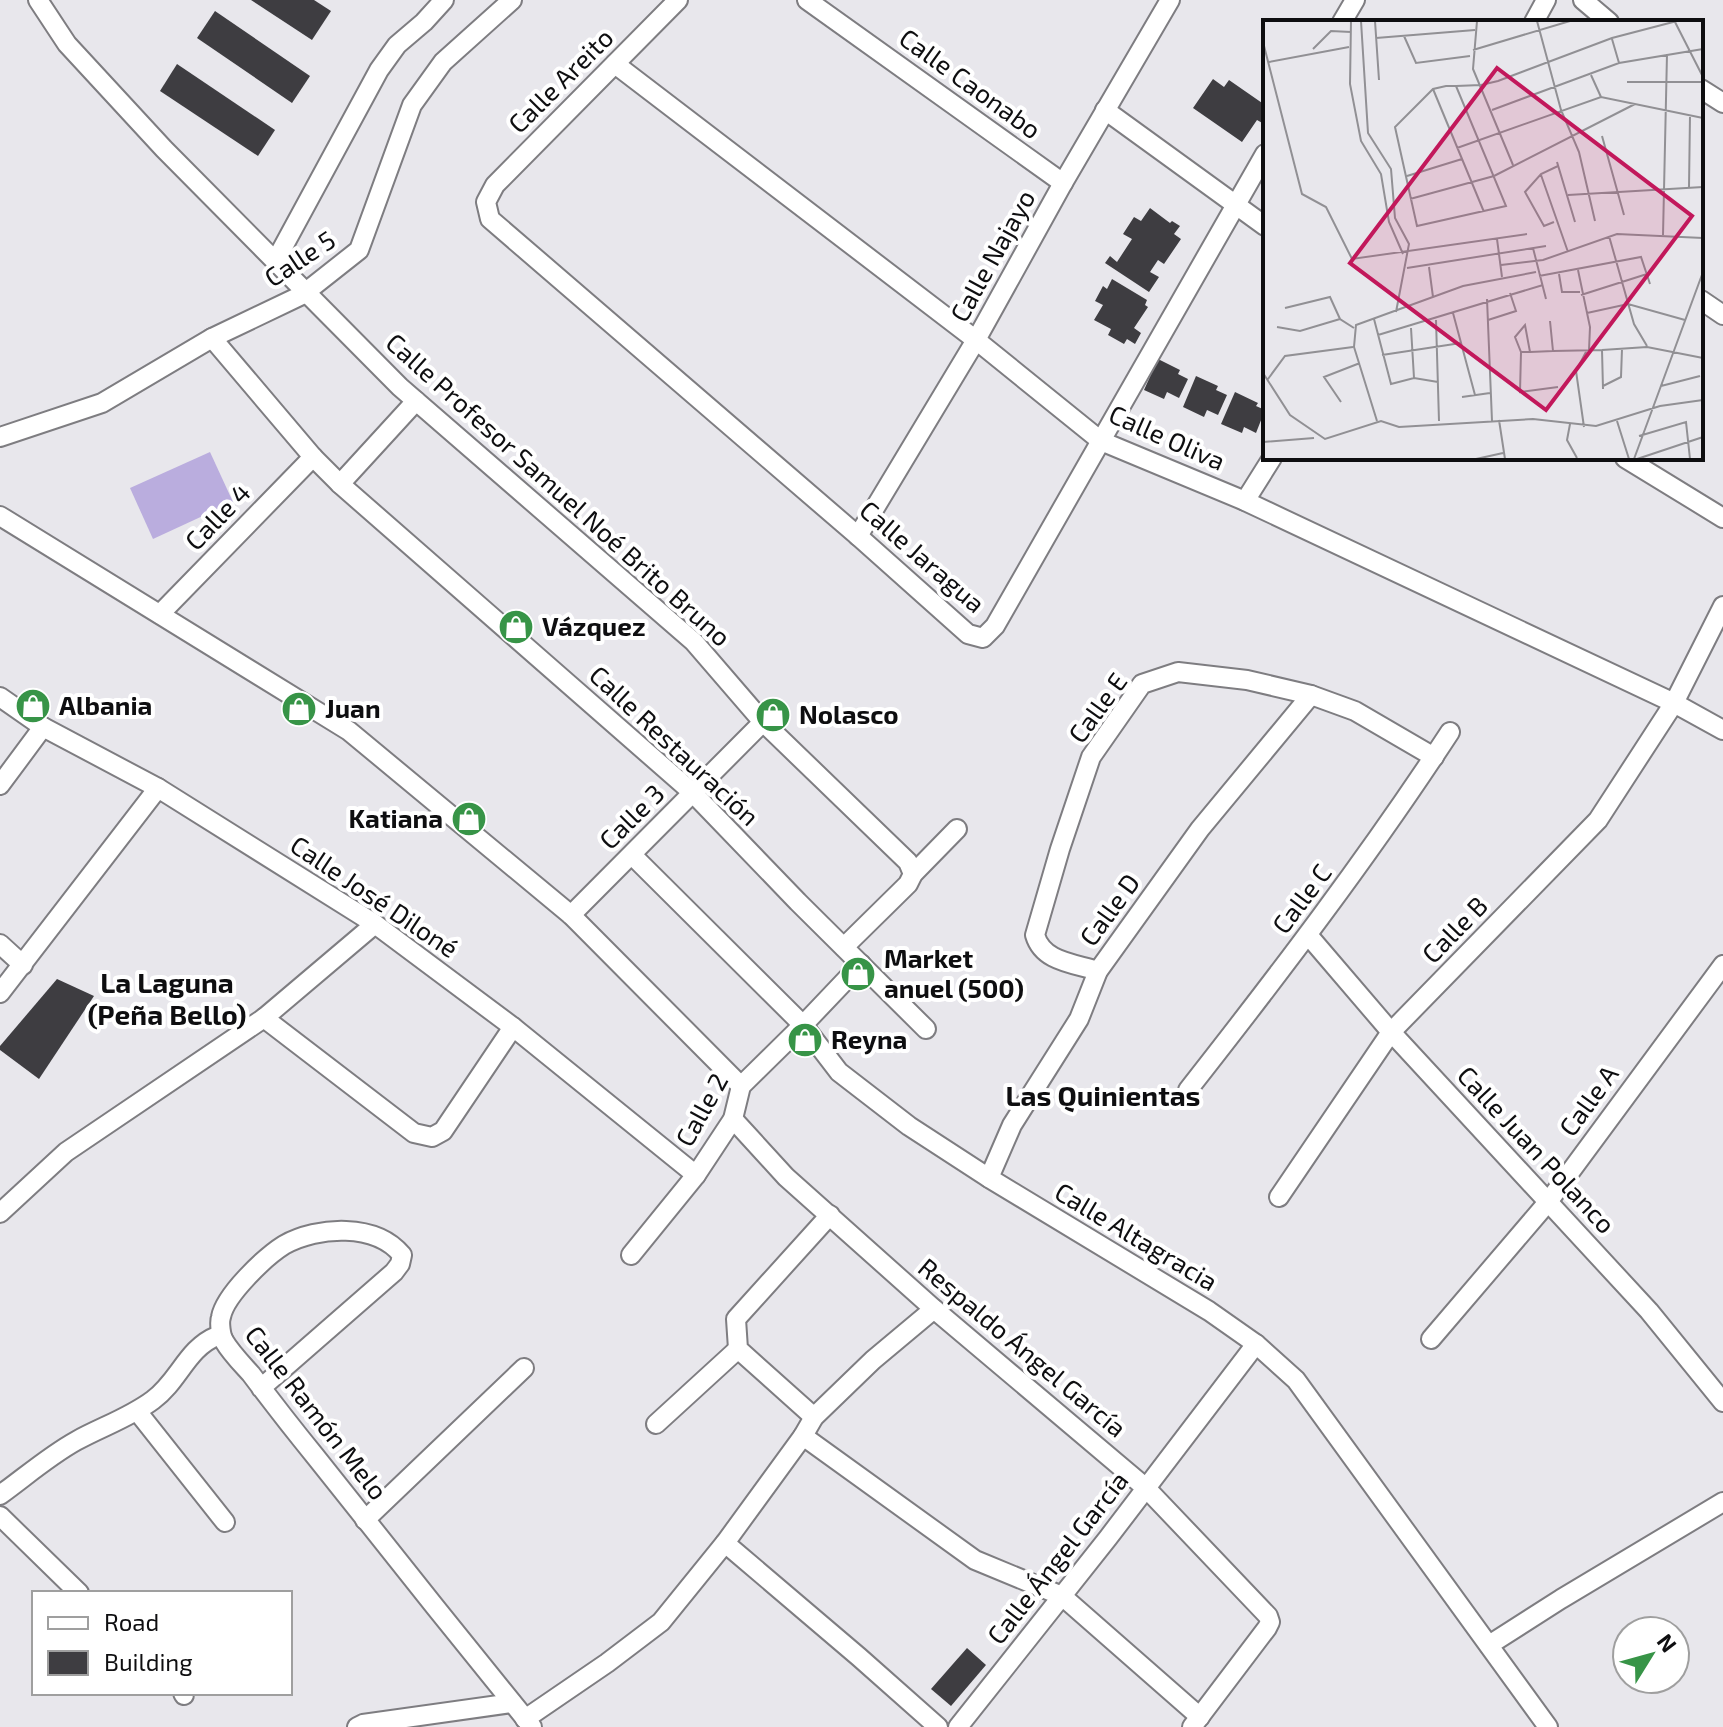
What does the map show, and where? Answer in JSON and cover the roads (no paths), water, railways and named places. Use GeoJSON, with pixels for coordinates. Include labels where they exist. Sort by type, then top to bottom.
{"type":"FeatureCollection","features":[{"type":"Feature","properties":{"kind":"street","name":"Calle Profesor Samuel Noé Brito Bruno"},"geometry":{"type":"LineString","coordinates":[[38,0],[67,44],[164,149],[416,401],[694,642],[763,722],[908,862],[913,874]]}},
{"type":"Feature","properties":{"kind":"street"},"geometry":{"type":"LineString","coordinates":[[276,260],[379,70],[397,45],[444,0]]}},
{"type":"Feature","properties":{"kind":"street","name":"Calle 5"},"geometry":{"type":"LineString","coordinates":[[0,437],[102,403],[212,338],[307,291],[359,250],[412,105],[443,62],[512,0]]}},
{"type":"Feature","properties":{"kind":"street","name":"Calle Areito"},"geometry":{"type":"LineString","coordinates":[[486,202],[495,185],[678,0]]}},
{"type":"Feature","properties":{"kind":"street","name":"Calle Caonabo"},"geometry":{"type":"LineString","coordinates":[[807,0],[1063,183]]}},
{"type":"Feature","properties":{"kind":"street","name":"Calle Najayo"},"geometry":{"type":"LineString","coordinates":[[858,536],[976,340],[1170,0]]}},
{"type":"Feature","properties":{"kind":"street"},"geometry":{"type":"LineString","coordinates":[[1343,20],[1355,0]]}},
{"type":"Feature","properties":{"kind":"street"},"geometry":{"type":"LineString","coordinates":[[1535,20],[1546,0]]}},
{"type":"Feature","properties":{"kind":"street"},"geometry":{"type":"LineString","coordinates":[[1583,0],[1607,20]]}},
{"type":"Feature","properties":{"kind":"street","name":"Calle Oliva"},"geometry":{"type":"LineString","coordinates":[[615,64],[976,340],[1101,441],[1245,501],[1674,703],[1723,730]]}},
{"type":"Feature","properties":{"kind":"street"},"geometry":{"type":"LineString","coordinates":[[1703,90],[1723,103]]}},
{"type":"Feature","properties":{"kind":"street"},"geometry":{"type":"LineString","coordinates":[[1105,110],[1263,224]]}},
{"type":"Feature","properties":{"kind":"street","name":"Calle Jaragua"},"geometry":{"type":"LineString","coordinates":[[486,202],[490,219],[968,634],[983,638],[995,626],[1263,157]]}},
{"type":"Feature","properties":{"kind":"street"},"geometry":{"type":"LineString","coordinates":[[1703,301],[1723,315]]}},
{"type":"Feature","properties":{"kind":"street","name":"Calle Restauración"},"geometry":{"type":"LineString","coordinates":[[212,338],[313,457],[340,484],[693,793],[926,1029]]}},
{"type":"Feature","properties":{"kind":"street"},"geometry":{"type":"LineString","coordinates":[[340,484],[416,401]]}},
{"type":"Feature","properties":{"kind":"street","name":"Calle 4"},"geometry":{"type":"LineString","coordinates":[[160,614],[313,457]]}},
{"type":"Feature","properties":{"kind":"street"},"geometry":{"type":"LineString","coordinates":[[1245,501],[1271,460]]}},
{"type":"Feature","properties":{"kind":"street"},"geometry":{"type":"LineString","coordinates":[[1628,460],[1723,518]]}},
{"type":"Feature","properties":{"kind":"street"},"geometry":{"type":"LineString","coordinates":[[0,516],[349,731],[571,915],[741,1086]]}},
{"type":"Feature","properties":{"kind":"street","name":"Calle B"},"geometry":{"type":"LineString","coordinates":[[1279,1197],[1391,1032],[1598,820],[1674,703],[1723,606]]}},
{"type":"Feature","properties":{"kind":"street","name":"Calle E"},"geometry":{"type":"LineString","coordinates":[[1098,971],[1047,955],[1038,946],[1035,935],[1091,757],[1142,684],[1178,672],[1247,680],[1311,695],[1355,711],[1434,757]]}},
{"type":"Feature","properties":{"kind":"street","name":"Calle D"},"geometry":{"type":"LineString","coordinates":[[989,1178],[1012,1125],[1079,1019],[1098,971],[1200,829],[1311,695]]}},
{"type":"Feature","properties":{"kind":"street","name":"Calle José Diloné"},"geometry":{"type":"LineString","coordinates":[[0,697],[43,727],[158,788],[375,924],[513,1027],[696,1175]]}},
{"type":"Feature","properties":{"kind":"street","name":"Calle 3"},"geometry":{"type":"LineString","coordinates":[[571,915],[763,722]]}},
{"type":"Feature","properties":{"kind":"street"},"geometry":{"type":"LineString","coordinates":[[0,785],[43,727]]}},
{"type":"Feature","properties":{"kind":"street","name":"Calle C"},"geometry":{"type":"LineString","coordinates":[[1188,1090],[1366,857],[1450,732]]}},
{"type":"Feature","properties":{"kind":"street"},"geometry":{"type":"LineString","coordinates":[[0,993],[158,788]]}},
{"type":"Feature","properties":{"kind":"street"},"geometry":{"type":"LineString","coordinates":[[844,947],[908,884],[913,874],[957,829]]}},
{"type":"Feature","properties":{"kind":"street","name":"Calle Altagracia"},"geometry":{"type":"LineString","coordinates":[[632,855],[803,1025],[839,1072],[909,1126],[989,1178],[1209,1311],[1256,1344],[1296,1380],[1548,1727]]}},
{"type":"Feature","properties":{"kind":"street"},"geometry":{"type":"LineString","coordinates":[[0,1213],[66,1152],[264,1018],[375,924]]}},
{"type":"Feature","properties":{"kind":"street","name":"Calle Juan Polanco"},"geometry":{"type":"LineString","coordinates":[[1308,935],[1391,1032],[1649,1311],[1723,1402]]}},
{"type":"Feature","properties":{"kind":"street"},"geometry":{"type":"LineString","coordinates":[[0,944],[23,965]]}},
{"type":"Feature","properties":{"kind":"street","name":"Calle 2"},"geometry":{"type":"LineString","coordinates":[[631,1255],[696,1175],[733,1119],[741,1086],[861,964]]}},
{"type":"Feature","properties":{"kind":"street","name":"Calle A"},"geometry":{"type":"LineString","coordinates":[[1431,1339],[1548,1202],[1723,965]]}},
{"type":"Feature","properties":{"kind":"street"},"geometry":{"type":"LineString","coordinates":[[264,1018],[414,1133],[432,1137],[443,1131],[513,1027]]}},
{"type":"Feature","properties":{"kind":"street","name":"Respaldo Ángel García"},"geometry":{"type":"LineString","coordinates":[[733,1119],[786,1177],[934,1309],[1146,1488],[1268,1616],[1270,1622],[1196,1722]]}},
{"type":"Feature","properties":{"kind":"street"},"geometry":{"type":"LineString","coordinates":[[814,1417],[738,1349],[736,1319],[830,1215]]}},
{"type":"Feature","properties":{"kind":"street","name":"Calle Ramón Melo"},"geometry":{"type":"LineString","coordinates":[[261,1388],[394,1272],[402,1255],[395,1246],[358,1232],[337,1231],[310,1234],[284,1245],[263,1261],[228,1301],[220,1319],[223,1339],[261,1388],[365,1520],[528,1723]]}},
{"type":"Feature","properties":{"kind":"street"},"geometry":{"type":"LineString","coordinates":[[528,1723],[661,1622],[725,1543],[814,1417],[873,1360],[934,1309]]}},
{"type":"Feature","properties":{"kind":"street"},"geometry":{"type":"LineString","coordinates":[[0,1495],[75,1441],[137,1411],[164,1391],[198,1346],[217,1336],[223,1339]]}},
{"type":"Feature","properties":{"kind":"street","name":"Calle Ángel García"},"geometry":{"type":"LineString","coordinates":[[958,1727],[1256,1344]]}},
{"type":"Feature","properties":{"kind":"street"},"geometry":{"type":"LineString","coordinates":[[656,1424],[738,1349]]}},
{"type":"Feature","properties":{"kind":"street"},"geometry":{"type":"LineString","coordinates":[[365,1520],[524,1368]]}},
{"type":"Feature","properties":{"kind":"street"},"geometry":{"type":"LineString","coordinates":[[137,1411],[225,1522]]}},
{"type":"Feature","properties":{"kind":"street"},"geometry":{"type":"LineString","coordinates":[[803,1436],[975,1560],[1062,1596],[1196,1722]]}},
{"type":"Feature","properties":{"kind":"street"},"geometry":{"type":"LineString","coordinates":[[1489,1645],[1723,1502]]}},
{"type":"Feature","properties":{"kind":"street"},"geometry":{"type":"LineString","coordinates":[[0,1516],[77,1591]]}},
{"type":"Feature","properties":{"kind":"street"},"geometry":{"type":"LineString","coordinates":[[725,1543],[938,1727]]}},
{"type":"Feature","properties":{"kind":"street"},"geometry":{"type":"LineString","coordinates":[[357,1727],[512,1703]]}},
{"type":"Feature","properties":{"kind":"place","name":"Vázquez"},"geometry":{"type":"Point","coordinates":[516,627]}},
{"type":"Feature","properties":{"kind":"place","name":"Albania"},"geometry":{"type":"Point","coordinates":[33,706]}},
{"type":"Feature","properties":{"kind":"place","name":"Juan"},"geometry":{"type":"Point","coordinates":[299,709]}},
{"type":"Feature","properties":{"kind":"place","name":"Nolasco"},"geometry":{"type":"Point","coordinates":[773,715]}},
{"type":"Feature","properties":{"kind":"place","name":"Katiana"},"geometry":{"type":"Point","coordinates":[469,819]}},
{"type":"Feature","properties":{"kind":"place","name":"Market anuel (500)"},"geometry":{"type":"Point","coordinates":[858,974]}},
{"type":"Feature","properties":{"kind":"place","name":"Reyna"},"geometry":{"type":"Point","coordinates":[805,1040]}},
{"type":"Feature","properties":{"kind":"district","name":"La Laguna (Peña Bello)"},"geometry":{"type":"Point","coordinates":[167,999]}},
{"type":"Feature","properties":{"kind":"district","name":"Las Quinientas"},"geometry":{"type":"Point","coordinates":[1103,1096]}}]}
